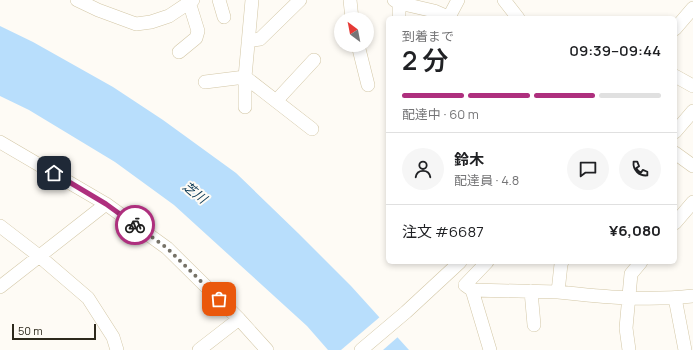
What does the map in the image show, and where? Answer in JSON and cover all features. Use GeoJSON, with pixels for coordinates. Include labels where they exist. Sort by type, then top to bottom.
{"type":"FeatureCollection","features":[{"type":"Feature","properties":{"kind":"street"},"geometry":{"type":"LineString","coordinates":[[77,0],[98,10],[136,24],[151,22],[169,16],[191,1],[198,32],[196,38],[179,52]]}},
{"type":"Feature","properties":{"kind":"street"},"geometry":{"type":"LineString","coordinates":[[219,0],[224,17]]}},
{"type":"Feature","properties":{"kind":"street"},"geometry":{"type":"LineString","coordinates":[[245,107],[245,78],[252,0]]}},
{"type":"Feature","properties":{"kind":"street"},"geometry":{"type":"LineString","coordinates":[[248,41],[260,39],[300,0]]}},
{"type":"Feature","properties":{"kind":"street"},"geometry":{"type":"LineString","coordinates":[[350,0],[351,12]]}},
{"type":"Feature","properties":{"kind":"street"},"geometry":{"type":"LineString","coordinates":[[450,16],[458,0]]}},
{"type":"Feature","properties":{"kind":"street"},"geometry":{"type":"LineString","coordinates":[[504,0],[516,16]]}},
{"type":"Feature","properties":{"kind":"street"},"geometry":{"type":"LineString","coordinates":[[399,16],[397,2],[434,11],[447,16]]}},
{"type":"Feature","properties":{"kind":"street"},"geometry":{"type":"LineString","coordinates":[[677,27],[693,8]]}},
{"type":"Feature","properties":{"kind":"street"},"geometry":{"type":"LineString","coordinates":[[360,52],[368,85]]}},
{"type":"Feature","properties":{"kind":"street"},"geometry":{"type":"LineString","coordinates":[[276,101],[314,60]]}},
{"type":"Feature","properties":{"kind":"street"},"geometry":{"type":"LineString","coordinates":[[677,77],[693,86]]}},
{"type":"Feature","properties":{"kind":"street"},"geometry":{"type":"LineString","coordinates":[[204,82],[245,78],[312,129]]}},
{"type":"Feature","properties":{"kind":"street"},"geometry":{"type":"LineString","coordinates":[[677,130],[693,111]]}},
{"type":"Feature","properties":{"kind":"street"},"geometry":{"type":"LineString","coordinates":[[0,142],[106,204],[167,248],[240,319],[267,350]]}},
{"type":"Feature","properties":{"kind":"street"},"geometry":{"type":"LineString","coordinates":[[677,154],[693,166]]}},
{"type":"Feature","properties":{"kind":"street"},"geometry":{"type":"LineString","coordinates":[[677,221],[693,202]]}},
{"type":"Feature","properties":{"kind":"street"},"geometry":{"type":"LineString","coordinates":[[0,287],[106,204]]}},
{"type":"Feature","properties":{"kind":"street"},"geometry":{"type":"LineString","coordinates":[[0,226],[39,256],[88,298],[113,337],[117,350]]}},
{"type":"Feature","properties":{"kind":"street"},"geometry":{"type":"LineString","coordinates":[[362,350],[427,294],[458,264]]}},
{"type":"Feature","properties":{"kind":"street"},"geometry":{"type":"LineString","coordinates":[[468,288],[486,264]]}},
{"type":"Feature","properties":{"kind":"street"},"geometry":{"type":"LineString","coordinates":[[558,292],[561,264]]}},
{"type":"Feature","properties":{"kind":"street"},"geometry":{"type":"LineString","coordinates":[[629,350],[626,328],[630,298],[631,274],[639,264]]}},
{"type":"Feature","properties":{"kind":"street"},"geometry":{"type":"LineString","coordinates":[[468,288],[558,292],[601,297],[675,298],[693,296]]}},
{"type":"Feature","properties":{"kind":"street"},"geometry":{"type":"LineString","coordinates":[[468,288],[490,350]]}},
{"type":"Feature","properties":{"kind":"street"},"geometry":{"type":"LineString","coordinates":[[531,291],[534,325]]}},
{"type":"Feature","properties":{"kind":"street"},"geometry":{"type":"LineString","coordinates":[[675,298],[685,350]]}},
{"type":"Feature","properties":{"kind":"street"},"geometry":{"type":"LineString","coordinates":[[199,350],[240,319]]}},
{"type":"Feature","properties":{"kind":"water","name":"芝川"},"geometry":{"type":"Polygon","coordinates":[[[0,26],[33,42],[113,87],[163,120],[236,173],[351,286],[409,350],[328,350],[307,326],[174,205],[115,162],[29,110],[0,96],[0,26]]]}},
{"type":"Feature","properties":{"kind":"pier"},"geometry":{"type":"Polygon","coordinates":[[[381,316],[399,336],[383,350],[341,350],[381,316]]]}},
{"type":"Feature","properties":{"kind":"way so far"},"geometry":{"type":"LineString","coordinates":[[135,225],[167,248],[219,299]]}},
{"type":"Feature","properties":{"kind":"route"},"geometry":{"type":"LineString","coordinates":[[54,173],[106,204],[135,225]]}}]}
